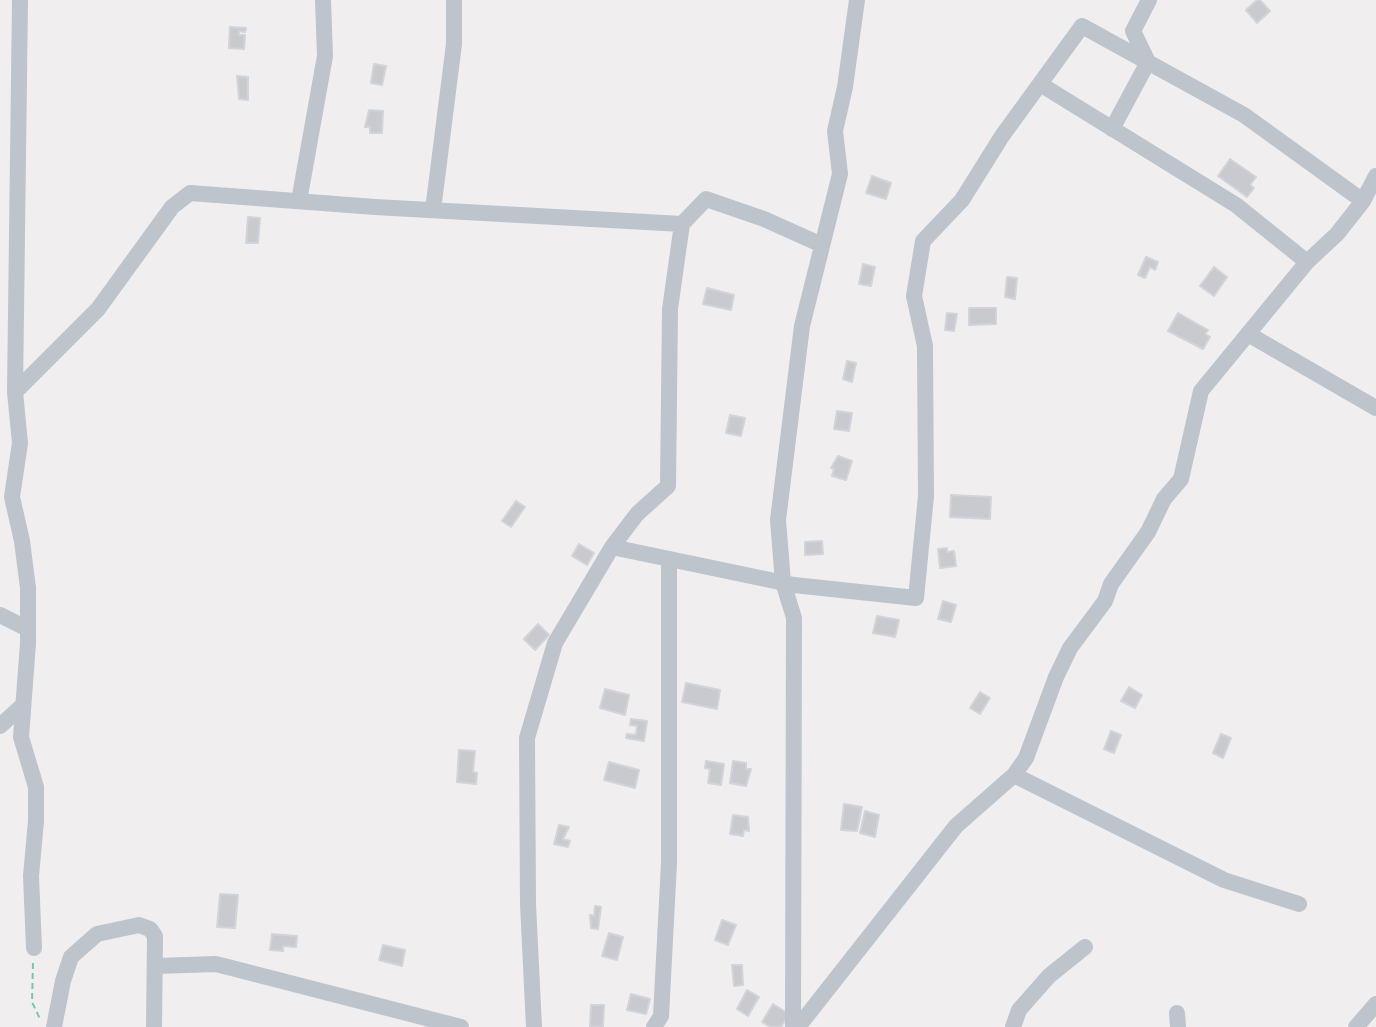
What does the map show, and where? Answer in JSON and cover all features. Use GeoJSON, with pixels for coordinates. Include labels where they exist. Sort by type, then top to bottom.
{"type":"FeatureCollection","features":[{"type":"Feature","properties":{"kind":"street"},"geometry":{"type":"LineString","coordinates":[[20,0],[15,392],[20,443],[12,497],[28,588],[21,737],[36,787],[31,876],[34,948]]}},
{"type":"Feature","properties":{"kind":"street"},"geometry":{"type":"LineString","coordinates":[[299,201],[325,56],[323,0]]}},
{"type":"Feature","properties":{"kind":"street"},"geometry":{"type":"LineString","coordinates":[[433,210],[454,44],[454,0]]}},
{"type":"Feature","properties":{"kind":"street"},"geometry":{"type":"LineString","coordinates":[[796,1027],[794,618],[783,582],[778,520],[802,326],[840,174],[835,131],[845,87],[857,0]]}},
{"type":"Feature","properties":{"kind":"street"},"geometry":{"type":"LineString","coordinates":[[1148,62],[1133,31],[1149,0]]}},
{"type":"Feature","properties":{"kind":"street"},"geometry":{"type":"LineString","coordinates":[[612,547],[783,582],[916,598],[926,496],[925,346],[914,296],[923,241],[962,200],[1002,136],[1082,26],[1244,115],[1363,201]]}},
{"type":"Feature","properties":{"kind":"street"},"geometry":{"type":"LineString","coordinates":[[1112,129],[1148,62]]}},
{"type":"Feature","properties":{"kind":"street"},"geometry":{"type":"LineString","coordinates":[[1040,84],[1236,205],[1307,262]]}},
{"type":"Feature","properties":{"kind":"street"},"geometry":{"type":"LineString","coordinates":[[796,1027],[956,826],[1014,775],[1026,758],[1070,648],[1105,601],[1111,584],[1148,532],[1164,499],[1181,479],[1201,391],[1307,262],[1337,234],[1363,201],[1376,176]]}},
{"type":"Feature","properties":{"kind":"street"},"geometry":{"type":"LineString","coordinates":[[15,392],[98,309],[172,207],[190,193],[682,224]]}},
{"type":"Feature","properties":{"kind":"street"},"geometry":{"type":"LineString","coordinates":[[534,1027],[528,904],[527,738],[555,643],[612,547],[637,514],[668,486],[670,309],[682,224],[706,199],[764,219],[822,245]]}},
{"type":"Feature","properties":{"kind":"street"},"geometry":{"type":"LineString","coordinates":[[1248,334],[1376,408]]}},
{"type":"Feature","properties":{"kind":"street"},"geometry":{"type":"LineString","coordinates":[[654,1027],[661,1016],[669,863],[669,559]]}},
{"type":"Feature","properties":{"kind":"street"},"geometry":{"type":"LineString","coordinates":[[0,615],[28,629]]}},
{"type":"Feature","properties":{"kind":"street"},"geometry":{"type":"LineString","coordinates":[[0,726],[22,706]]}},
{"type":"Feature","properties":{"kind":"street"},"geometry":{"type":"LineString","coordinates":[[1014,775],[1224,880],[1299,904]]}},
{"type":"Feature","properties":{"kind":"street"},"geometry":{"type":"LineString","coordinates":[[54,1027],[71,957],[97,934],[139,925],[150,929],[155,936],[154,1027]]}},
{"type":"Feature","properties":{"kind":"street"},"geometry":{"type":"LineString","coordinates":[[1013,1027],[1019,1010],[1049,976],[1085,947]]}},
{"type":"Feature","properties":{"kind":"street"},"geometry":{"type":"LineString","coordinates":[[156,966],[216,964],[461,1027]]}},
{"type":"Feature","properties":{"kind":"street"},"geometry":{"type":"LineString","coordinates":[[1356,1027],[1376,1004]]}},
{"type":"Feature","properties":{"kind":"path"},"geometry":{"type":"LineString","coordinates":[[34,948],[32,998],[45,1027]]}},
{"type":"Feature","properties":{"kind":"building"},"geometry":{"type":"Polygon","coordinates":[[[1257,0],[1270,11],[1257,23],[1246,10],[1257,0]]]}},
{"type":"Feature","properties":{"kind":"building"},"geometry":{"type":"Polygon","coordinates":[[[230,27],[246,28],[245,32],[239,31],[239,35],[245,35],[244,49],[229,48],[230,27]]]}},
{"type":"Feature","properties":{"kind":"building"},"geometry":{"type":"Polygon","coordinates":[[[374,64],[386,66],[382,85],[371,83],[374,64]]]}},
{"type":"Feature","properties":{"kind":"building"},"geometry":{"type":"Polygon","coordinates":[[[237,76],[248,77],[248,100],[239,99],[237,76]]]}},
{"type":"Feature","properties":{"kind":"building"},"geometry":{"type":"Polygon","coordinates":[[[369,110],[383,111],[382,133],[370,133],[370,127],[365,127],[369,110]]]}},
{"type":"Feature","properties":{"kind":"building"},"geometry":{"type":"Polygon","coordinates":[[[1230,159],[1256,177],[1250,185],[1254,188],[1247,197],[1218,176],[1230,159]]]}},
{"type":"Feature","properties":{"kind":"building"},"geometry":{"type":"Polygon","coordinates":[[[872,176],[891,183],[886,199],[866,193],[872,176]]]}},
{"type":"Feature","properties":{"kind":"building"},"geometry":{"type":"Polygon","coordinates":[[[248,217],[260,218],[258,243],[246,243],[248,217]]]}},
{"type":"Feature","properties":{"kind":"building"},"geometry":{"type":"Polygon","coordinates":[[[1146,257],[1158,262],[1155,270],[1150,267],[1145,278],[1138,275],[1146,257]]]}},
{"type":"Feature","properties":{"kind":"building"},"geometry":{"type":"Polygon","coordinates":[[[863,264],[875,267],[871,286],[859,284],[863,264]]]}},
{"type":"Feature","properties":{"kind":"building"},"geometry":{"type":"Polygon","coordinates":[[[1214,267],[1227,277],[1214,296],[1200,286],[1214,267]]]}},
{"type":"Feature","properties":{"kind":"building"},"geometry":{"type":"Polygon","coordinates":[[[1007,277],[1017,278],[1015,299],[1005,297],[1007,277]]]}},
{"type":"Feature","properties":{"kind":"building"},"geometry":{"type":"Polygon","coordinates":[[[707,288],[734,295],[731,310],[703,304],[707,288]]]}},
{"type":"Feature","properties":{"kind":"building"},"geometry":{"type":"Polygon","coordinates":[[[969,308],[996,308],[996,324],[969,325],[969,308]]]}},
{"type":"Feature","properties":{"kind":"building"},"geometry":{"type":"Polygon","coordinates":[[[947,313],[957,314],[954,331],[945,330],[947,313]]]}},
{"type":"Feature","properties":{"kind":"building"},"geometry":{"type":"Polygon","coordinates":[[[1178,313],[1208,330],[1205,334],[1210,337],[1203,349],[1168,331],[1178,313]]]}},
{"type":"Feature","properties":{"kind":"building"},"geometry":{"type":"Polygon","coordinates":[[[847,361],[856,363],[852,382],[843,379],[847,361]]]}},
{"type":"Feature","properties":{"kind":"building"},"geometry":{"type":"Polygon","coordinates":[[[837,411],[852,413],[849,431],[834,429],[837,411]]]}},
{"type":"Feature","properties":{"kind":"building"},"geometry":{"type":"Polygon","coordinates":[[[730,415],[745,418],[741,436],[726,433],[730,415]]]}},
{"type":"Feature","properties":{"kind":"building"},"geometry":{"type":"Polygon","coordinates":[[[838,456],[852,461],[846,480],[832,476],[834,469],[831,468],[838,456]]]}},
{"type":"Feature","properties":{"kind":"building"},"geometry":{"type":"Polygon","coordinates":[[[951,495],[991,497],[990,519],[950,517],[951,495]]]}},
{"type":"Feature","properties":{"kind":"building"},"geometry":{"type":"Polygon","coordinates":[[[516,501],[525,507],[511,527],[502,521],[516,501]]]}},
{"type":"Feature","properties":{"kind":"building"},"geometry":{"type":"Polygon","coordinates":[[[822,541],[823,554],[805,555],[805,542],[822,541]]]}},
{"type":"Feature","properties":{"kind":"building"},"geometry":{"type":"Polygon","coordinates":[[[579,544],[594,553],[587,565],[572,556],[579,544]]]}},
{"type":"Feature","properties":{"kind":"building"},"geometry":{"type":"Polygon","coordinates":[[[947,548],[947,552],[954,551],[956,566],[940,568],[938,549],[947,548]]]}},
{"type":"Feature","properties":{"kind":"building"},"geometry":{"type":"Polygon","coordinates":[[[943,601],[956,605],[951,622],[938,619],[943,601]]]}},
{"type":"Feature","properties":{"kind":"building"},"geometry":{"type":"Polygon","coordinates":[[[877,616],[899,620],[895,637],[873,633],[877,616]]]}},
{"type":"Feature","properties":{"kind":"building"},"geometry":{"type":"Polygon","coordinates":[[[538,624],[549,635],[535,650],[524,639],[538,624]]]}},
{"type":"Feature","properties":{"kind":"building"},"geometry":{"type":"Polygon","coordinates":[[[686,683],[720,690],[717,709],[682,702],[686,683]]]}},
{"type":"Feature","properties":{"kind":"building"},"geometry":{"type":"Polygon","coordinates":[[[1129,687],[1142,695],[1135,708],[1121,701],[1129,687]]]}},
{"type":"Feature","properties":{"kind":"building"},"geometry":{"type":"Polygon","coordinates":[[[605,689],[629,695],[625,715],[600,708],[605,689]]]}},
{"type":"Feature","properties":{"kind":"building"},"geometry":{"type":"Polygon","coordinates":[[[980,692],[990,698],[980,714],[970,708],[980,692]]]}},
{"type":"Feature","properties":{"kind":"building"},"geometry":{"type":"Polygon","coordinates":[[[631,719],[647,721],[644,741],[626,738],[627,734],[636,735],[637,726],[630,725],[631,719]]]}},
{"type":"Feature","properties":{"kind":"building"},"geometry":{"type":"Polygon","coordinates":[[[1111,731],[1121,735],[1114,753],[1104,749],[1111,731]]]}},
{"type":"Feature","properties":{"kind":"building"},"geometry":{"type":"Polygon","coordinates":[[[1221,734],[1231,738],[1223,758],[1213,753],[1221,734]]]}},
{"type":"Feature","properties":{"kind":"building"},"geometry":{"type":"Polygon","coordinates":[[[459,750],[475,751],[473,772],[477,773],[476,784],[457,782],[459,750]]]}},
{"type":"Feature","properties":{"kind":"building"},"geometry":{"type":"Polygon","coordinates":[[[706,761],[724,764],[721,785],[708,783],[710,769],[705,768],[706,761]]]}},
{"type":"Feature","properties":{"kind":"building"},"geometry":{"type":"Polygon","coordinates":[[[733,761],[746,763],[746,769],[751,769],[746,786],[730,783],[733,761]]]}},
{"type":"Feature","properties":{"kind":"building"},"geometry":{"type":"Polygon","coordinates":[[[609,762],[639,770],[635,788],[604,780],[609,762]]]}},
{"type":"Feature","properties":{"kind":"building"},"geometry":{"type":"Polygon","coordinates":[[[844,804],[862,807],[857,831],[841,830],[844,804]]]}},
{"type":"Feature","properties":{"kind":"building"},"geometry":{"type":"Polygon","coordinates":[[[865,811],[879,815],[875,837],[860,833],[865,811]]]}},
{"type":"Feature","properties":{"kind":"building"},"geometry":{"type":"Polygon","coordinates":[[[733,815],[748,817],[749,831],[744,830],[743,836],[730,834],[733,815]]]}},
{"type":"Feature","properties":{"kind":"building"},"geometry":{"type":"Polygon","coordinates":[[[559,825],[569,827],[563,839],[570,841],[568,847],[554,844],[559,825]]]}},
{"type":"Feature","properties":{"kind":"building"},"geometry":{"type":"Polygon","coordinates":[[[220,894],[238,895],[235,928],[217,927],[220,894]]]}},
{"type":"Feature","properties":{"kind":"building"},"geometry":{"type":"Polygon","coordinates":[[[595,906],[601,907],[598,929],[591,928],[590,915],[594,916],[595,906]]]}},
{"type":"Feature","properties":{"kind":"building"},"geometry":{"type":"Polygon","coordinates":[[[722,920],[736,925],[728,945],[715,940],[722,920]]]}},
{"type":"Feature","properties":{"kind":"building"},"geometry":{"type":"Polygon","coordinates":[[[609,933],[623,937],[617,960],[602,956],[609,933]]]}},
{"type":"Feature","properties":{"kind":"building"},"geometry":{"type":"Polygon","coordinates":[[[272,934],[297,936],[296,947],[283,946],[283,951],[270,950],[272,934]]]}},
{"type":"Feature","properties":{"kind":"building"},"geometry":{"type":"Polygon","coordinates":[[[383,945],[405,950],[402,966],[379,960],[383,945]]]}},
{"type":"Feature","properties":{"kind":"building"},"geometry":{"type":"Polygon","coordinates":[[[732,965],[742,965],[743,985],[734,986],[732,965]]]}},
{"type":"Feature","properties":{"kind":"building"},"geometry":{"type":"Polygon","coordinates":[[[747,990],[759,997],[748,1016],[737,1009],[747,990]]]}},
{"type":"Feature","properties":{"kind":"building"},"geometry":{"type":"Polygon","coordinates":[[[631,994],[650,999],[646,1014],[627,1010],[631,994]]]}},
{"type":"Feature","properties":{"kind":"building"},"geometry":{"type":"Polygon","coordinates":[[[773,1004],[789,1014],[781,1027],[771,1027],[762,1022],[773,1004]]]}},
{"type":"Feature","properties":{"kind":"building"},"geometry":{"type":"Polygon","coordinates":[[[591,1005],[604,1005],[603,1027],[590,1027],[591,1005]]]}}]}
